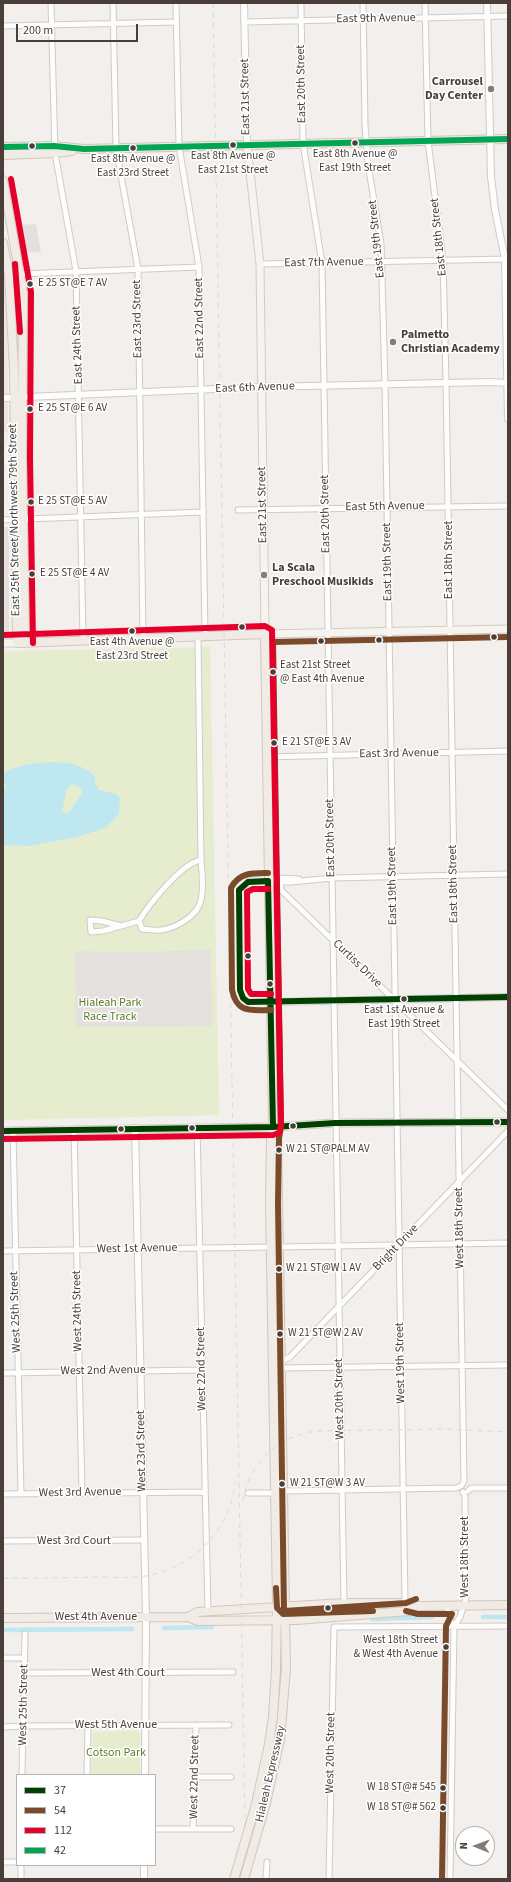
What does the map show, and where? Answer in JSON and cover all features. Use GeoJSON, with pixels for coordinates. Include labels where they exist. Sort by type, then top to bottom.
{"type":"FeatureCollection","features":[{"type":"Feature","properties":{"kind":"main road"},"geometry":{"type":"LineString","coordinates":[[3,155],[54,150],[84,149],[508,139]]}},
{"type":"Feature","properties":{"kind":"main road","name":"East 21st Street"},"geometry":{"type":"LineString","coordinates":[[247,144],[260,264],[266,757],[273,1127],[271,1137],[278,1366],[281,1606]]}},
{"type":"Feature","properties":{"kind":"main road"},"geometry":{"type":"LineString","coordinates":[[3,147],[54,150]]}},
{"type":"Feature","properties":{"kind":"main road","name":"East 25th Street/Northwest 79th Street"},"geometry":{"type":"LineString","coordinates":[[3,180],[20,274],[23,308],[18,397],[19,520],[17,643]]}},
{"type":"Feature","properties":{"kind":"main road"},"geometry":{"type":"LineString","coordinates":[[3,244],[9,275],[14,369],[18,397]]}},
{"type":"Feature","properties":{"kind":"main road","name":"East 25th Street/Northwest 79th Street"},"geometry":{"type":"LineString","coordinates":[[19,520],[25,643]]}},
{"type":"Feature","properties":{"kind":"main road"},"geometry":{"type":"LineString","coordinates":[[3,643],[328,632],[508,629]]}},
{"type":"Feature","properties":{"kind":"main road"},"geometry":{"type":"LineString","coordinates":[[458,1121],[508,1117]]}},
{"type":"Feature","properties":{"kind":"main road"},"geometry":{"type":"LineString","coordinates":[[3,1131],[273,1127],[335,1123],[416,1123],[422,1120],[508,1122]]}},
{"type":"Feature","properties":{"kind":"main road","name":"West 4th Avenue"},"geometry":{"type":"LineString","coordinates":[[188,1617],[198,1612],[344,1603],[405,1602],[419,1606],[508,1605]]}},
{"type":"Feature","properties":{"kind":"main road","name":"Hialeah Expressway"},"geometry":{"type":"LineString","coordinates":[[244,1879],[266,1803],[277,1757],[283,1718],[286,1668],[286,1620],[281,1606]]}},
{"type":"Feature","properties":{"kind":"main road","name":"Hialeah Expressway"},"geometry":{"type":"LineString","coordinates":[[234,1879],[256,1804],[265,1764],[273,1717],[276,1669],[276,1620],[281,1606]]}},
{"type":"Feature","properties":{"kind":"main road","name":"West 4th Avenue"},"geometry":{"type":"LineString","coordinates":[[3,1618],[188,1617],[198,1621],[286,1620],[408,1610],[419,1606]]}},
{"type":"Feature","properties":{"kind":"street","name":"East 24th Street"},"geometry":{"type":"LineString","coordinates":[[51,3],[54,150],[76,272],[83,640]]}},
{"type":"Feature","properties":{"kind":"street","name":"East 23rd Street"},"geometry":{"type":"LineString","coordinates":[[113,3],[116,148],[138,269],[143,638]]}},
{"type":"Feature","properties":{"kind":"street","name":"East 22nd Street"},"geometry":{"type":"LineString","coordinates":[[139,921],[142,929],[161,930],[179,925],[191,916],[201,902],[203,880],[201,860],[203,512],[199,267],[179,146],[176,3]]}},
{"type":"Feature","properties":{"kind":"street","name":"East 21st Street"},"geometry":{"type":"LineString","coordinates":[[244,3],[247,144]]}},
{"type":"Feature","properties":{"kind":"street","name":"East 20th Street"},"geometry":{"type":"LineString","coordinates":[[301,3],[303,143],[322,263],[335,1123]]}},
{"type":"Feature","properties":{"kind":"street","name":"East 19th Street"},"geometry":{"type":"LineString","coordinates":[[363,3],[366,142],[380,244],[385,384],[398,1123]]}},
{"type":"Feature","properties":{"kind":"street","name":"East 18th Street"},"geometry":{"type":"LineString","coordinates":[[425,3],[428,141],[443,260],[449,506],[458,1121]]}},
{"type":"Feature","properties":{"kind":"street"},"geometry":{"type":"LineString","coordinates":[[487,3],[492,193],[506,259],[508,419]]}},
{"type":"Feature","properties":{"kind":"street","name":"East 9th Avenue"},"geometry":{"type":"LineString","coordinates":[[244,22],[508,16]]}},
{"type":"Feature","properties":{"kind":"street"},"geometry":{"type":"LineString","coordinates":[[3,26],[176,22]]}},
{"type":"Feature","properties":{"kind":"street","name":"East 7th Avenue"},"geometry":{"type":"LineString","coordinates":[[260,264],[506,259]]}},
{"type":"Feature","properties":{"kind":"street"},"geometry":{"type":"LineString","coordinates":[[20,274],[199,267]]}},
{"type":"Feature","properties":{"kind":"street","name":"East 6th Avenue"},"geometry":{"type":"LineString","coordinates":[[3,398],[324,385],[446,382],[508,383]]}},
{"type":"Feature","properties":{"kind":"street","name":"East 5th Avenue"},"geometry":{"type":"LineString","coordinates":[[238,510],[508,506]]}},
{"type":"Feature","properties":{"kind":"street"},"geometry":{"type":"LineString","coordinates":[[3,520],[203,512]]}},
{"type":"Feature","properties":{"kind":"street","name":"East 3rd Avenue"},"geometry":{"type":"LineString","coordinates":[[266,757],[508,752]]}},
{"type":"Feature","properties":{"kind":"street"},"geometry":{"type":"LineString","coordinates":[[121,926],[102,921],[90,920],[91,932],[103,931],[121,926],[139,921],[150,903],[163,889],[195,861],[201,860]]}},
{"type":"Feature","properties":{"kind":"street"},"geometry":{"type":"LineString","coordinates":[[249,881],[281,882],[332,878],[393,878],[508,874]]}},
{"type":"Feature","properties":{"kind":"street"},"geometry":{"type":"LineString","coordinates":[[268,881],[275,878],[303,880]]}},
{"type":"Feature","properties":{"kind":"street","name":"Curtiss Drive"},"geometry":{"type":"LineString","coordinates":[[281,882],[280,889],[508,1110]]}},
{"type":"Feature","properties":{"kind":"street"},"geometry":{"type":"LineString","coordinates":[[271,1002],[508,997]]}},
{"type":"Feature","properties":{"kind":"street","name":"West 18th Street"},"geometry":{"type":"LineString","coordinates":[[450,1879],[454,1626],[460,1616],[466,1598],[458,1121]]}},
{"type":"Feature","properties":{"kind":"street","name":"West 20th Street"},"geometry":{"type":"LineString","coordinates":[[335,1123],[344,1603]]}},
{"type":"Feature","properties":{"kind":"street","name":"West 19th Street"},"geometry":{"type":"LineString","coordinates":[[398,1123],[405,1602]]}},
{"type":"Feature","properties":{"kind":"street","name":"West 22nd Street"},"geometry":{"type":"LineString","coordinates":[[197,1127],[208,1612]]}},
{"type":"Feature","properties":{"kind":"street","name":"West 23rd Street"},"geometry":{"type":"LineString","coordinates":[[135,1128],[146,1617],[145,1774]]}},
{"type":"Feature","properties":{"kind":"street","name":"West 24th Street"},"geometry":{"type":"LineString","coordinates":[[74,1129],[82,1494]]}},
{"type":"Feature","properties":{"kind":"street","name":"West 25th Street"},"geometry":{"type":"LineString","coordinates":[[13,1130],[21,1494]]}},
{"type":"Feature","properties":{"kind":"street","name":"Bright Drive"},"geometry":{"type":"LineString","coordinates":[[278,1366],[290,1357],[508,1131]]}},
{"type":"Feature","properties":{"kind":"street","name":"West 1st Avenue"},"geometry":{"type":"LineString","coordinates":[[3,1251],[508,1243]]}},
{"type":"Feature","properties":{"kind":"street"},"geometry":{"type":"LineString","coordinates":[[278,1366],[401,1367],[508,1365]]}},
{"type":"Feature","properties":{"kind":"street","name":"West 2nd Avenue"},"geometry":{"type":"LineString","coordinates":[[3,1373],[202,1370]]}},
{"type":"Feature","properties":{"kind":"street"},"geometry":{"type":"LineString","coordinates":[[248,1493],[508,1488]]}},
{"type":"Feature","properties":{"kind":"street","name":"West 3rd Avenue"},"geometry":{"type":"LineString","coordinates":[[3,1494],[205,1492]]}},
{"type":"Feature","properties":{"kind":"street","name":"West 3rd Court"},"geometry":{"type":"LineString","coordinates":[[3,1541],[144,1540]]}},
{"type":"Feature","properties":{"kind":"street"},"geometry":{"type":"LineString","coordinates":[[447,1606],[451,1622],[454,1626],[508,1626]]}},
{"type":"Feature","properties":{"kind":"street","name":"West 20th Street"},"geometry":{"type":"LineString","coordinates":[[329,1879],[334,1628],[454,1626]]}},
{"type":"Feature","properties":{"kind":"street","name":"West 25th Street"},"geometry":{"type":"LineString","coordinates":[[22,1774],[25,1634]]}},
{"type":"Feature","properties":{"kind":"street"},"geometry":{"type":"LineString","coordinates":[[3,1658],[24,1658]]}},
{"type":"Feature","properties":{"kind":"street","name":"West 4th Court"},"geometry":{"type":"LineString","coordinates":[[24,1673],[233,1672]]}},
{"type":"Feature","properties":{"kind":"street"},"geometry":{"type":"LineString","coordinates":[[87,1774],[88,1725]]}},
{"type":"Feature","properties":{"kind":"street","name":"West 5th Avenue"},"geometry":{"type":"LineString","coordinates":[[3,1727],[88,1725],[229,1725]]}},
{"type":"Feature","properties":{"kind":"street","name":"West 22nd Street"},"geometry":{"type":"LineString","coordinates":[[193,1829],[196,1725]]}},
{"type":"Feature","properties":{"kind":"street"},"geometry":{"type":"LineString","coordinates":[[194,1777],[231,1777]]}},
{"type":"Feature","properties":{"kind":"street"},"geometry":{"type":"LineString","coordinates":[[156,1829],[231,1829]]}},
{"type":"Feature","properties":{"kind":"street"},"geometry":{"type":"LineString","coordinates":[[3,1862],[16,1862]]}},
{"type":"Feature","properties":{"kind":"street"},"geometry":{"type":"LineString","coordinates":[[266,1862],[266,1879]]}},
{"type":"Feature","properties":{"kind":"street"},"geometry":{"type":"LineString","coordinates":[[21,1866],[21,1879]]}},
{"type":"Feature","properties":{"kind":"street"},"geometry":{"type":"LineString","coordinates":[[144,1866],[144,1879]]}},
{"type":"Feature","properties":{"kind":"shaded area"},"geometry":{"type":"Polygon","coordinates":[[[36,224],[41,252],[19,253],[15,225],[36,224]]]}},
{"type":"Feature","properties":{"kind":"shaded area"},"geometry":{"type":"Polygon","coordinates":[[[3,259],[7,279],[8,432],[3,432],[3,259]]]}},
{"type":"Feature","properties":{"kind":"shaded area"},"geometry":{"type":"Polygon","coordinates":[[[3,527],[9,527],[9,636],[3,636],[3,527]]]}},
{"type":"Feature","properties":{"kind":"shaded area"},"geometry":{"type":"Polygon","coordinates":[[[211,950],[212,1026],[76,1027],[75,951],[142,952],[211,950]]]}},
{"type":"Feature","properties":{"kind":"green space","name":"Hialeah Park Race Track"},"geometry":{"type":"Polygon","coordinates":[[[210,647],[219,1115],[3,1120],[3,651],[210,647]]]}},
{"type":"Feature","properties":{"kind":"green space","name":"Cotson Park"},"geometry":{"type":"Polygon","coordinates":[[[137,1730],[140,1733],[140,1774],[91,1774],[93,1732],[137,1730]]]}},
{"type":"Feature","properties":{"kind":"water"},"geometry":{"type":"Polygon","coordinates":[[[48,762],[70,764],[86,769],[95,776],[95,783],[99,790],[116,794],[120,798],[119,814],[105,828],[77,837],[29,846],[3,845],[3,789],[7,788],[3,780],[4,774],[16,767],[48,762]],[[71,784],[66,791],[62,813],[69,813],[83,792],[78,786],[71,784]]]}},
{"type":"Feature","properties":{"kind":"waterway"},"geometry":{"type":"LineString","coordinates":[[372,1619],[432,1617]]}},
{"type":"Feature","properties":{"kind":"waterway"},"geometry":{"type":"LineString","coordinates":[[483,1617],[508,1617]]}},
{"type":"Feature","properties":{"kind":"waterway"},"geometry":{"type":"LineString","coordinates":[[164,1628],[212,1627]]}},
{"type":"Feature","properties":{"kind":"waterway"},"geometry":{"type":"LineString","coordinates":[[3,1630],[132,1629]]}},
{"type":"Feature","properties":{"kind":"railway"},"geometry":{"type":"LineString","coordinates":[[213,3],[246,1879]]}},
{"type":"Feature","properties":{"kind":"railway"},"geometry":{"type":"LineString","coordinates":[[243,1501],[246,1487],[251,1475],[259,1463],[268,1453],[279,1445],[291,1438],[303,1434],[317,1431],[443,1429],[508,1432]]}},
{"type":"Feature","properties":{"kind":"railway"},"geometry":{"type":"LineString","coordinates":[[3,1578],[131,1577],[151,1575],[167,1570],[183,1563],[196,1553],[219,1529],[227,1515],[235,1482]]}},
{"type":"Feature","properties":{"kind":"transit line","name":"42"},"geometry":{"type":"LineString","coordinates":[[3,147],[54,146],[84,149],[508,139]]}},
{"type":"Feature","properties":{"kind":"transit line","name":"112"},"geometry":{"type":"LineString","coordinates":[[11,179],[31,292],[30,458],[33,643]]}},
{"type":"Feature","properties":{"kind":"transit line","name":"112"},"geometry":{"type":"LineString","coordinates":[[15,264],[20,332]]}},
{"type":"Feature","properties":{"kind":"transit line","name":"112"},"geometry":{"type":"LineString","coordinates":[[3,635],[265,626],[272,630],[281,1127],[279,1133],[273,1135],[3,1139]]}},
{"type":"Feature","properties":{"kind":"transit line","name":"54"},"geometry":{"type":"LineString","coordinates":[[416,1599],[406,1603],[284,1611],[278,1203],[279,1138],[281,1127],[273,642],[508,637]]}},
{"type":"Feature","properties":{"kind":"transit line","name":"54"},"geometry":{"type":"LineString","coordinates":[[268,873],[247,874],[242,876],[231,888],[232,990],[234,998],[241,1007],[251,1010],[271,1010]]}},
{"type":"Feature","properties":{"kind":"transit line","name":"37"},"geometry":{"type":"LineString","coordinates":[[268,881],[248,882],[239,890],[240,990],[243,998],[248,1002],[508,997]]}},
{"type":"Feature","properties":{"kind":"transit line","name":"37"},"geometry":{"type":"LineString","coordinates":[[268,881],[273,1127]]}},
{"type":"Feature","properties":{"kind":"transit line","name":"112"},"geometry":{"type":"LineString","coordinates":[[268,889],[253,889],[247,892],[248,989],[251,994],[271,994]]}},
{"type":"Feature","properties":{"kind":"transit line","name":"37"},"geometry":{"type":"LineString","coordinates":[[3,1131],[273,1127],[335,1123],[508,1122]]}},
{"type":"Feature","properties":{"kind":"transit line","name":"54"},"geometry":{"type":"LineString","coordinates":[[276,1588],[277,1608],[283,1614],[373,1611]]}},
{"type":"Feature","properties":{"kind":"transit line","name":"54"},"geometry":{"type":"LineString","coordinates":[[406,1611],[418,1614],[452,1614],[446,1626],[442,1879]]}},
{"type":"Feature","properties":{"kind":"place","name":"Carrousel Day Center"},"geometry":{"type":"Point","coordinates":[491,89]}},
{"type":"Feature","properties":{"kind":"place","name":"East 8th Avenue @ East 19th Street"},"geometry":{"type":"Point","coordinates":[355,143]}},
{"type":"Feature","properties":{"kind":"place","name":"East 8th Avenue @ East 21st Street"},"geometry":{"type":"Point","coordinates":[233,145]}},
{"type":"Feature","properties":{"kind":"place","name":"East 8th Avenue @ East 23rd Street"},"geometry":{"type":"Point","coordinates":[133,148]}},
{"type":"Feature","properties":{"kind":"place","name":"E 25 ST@E 7 AV"},"geometry":{"type":"Point","coordinates":[30,284]}},
{"type":"Feature","properties":{"kind":"place","name":"Palmetto Christian Academy"},"geometry":{"type":"Point","coordinates":[393,342]}},
{"type":"Feature","properties":{"kind":"place","name":"E 25 ST@E 6 AV"},"geometry":{"type":"Point","coordinates":[30,409]}},
{"type":"Feature","properties":{"kind":"place","name":"E 25 ST@E 5 AV"},"geometry":{"type":"Point","coordinates":[31,502]}},
{"type":"Feature","properties":{"kind":"place","name":"E 25 ST@E 4 AV"},"geometry":{"type":"Point","coordinates":[32,574]}},
{"type":"Feature","properties":{"kind":"place","name":"La Scala Preschool Musikids"},"geometry":{"type":"Point","coordinates":[264,575]}},
{"type":"Feature","properties":{"kind":"place","name":"East 4th Avenue @ East 23rd Street"},"geometry":{"type":"Point","coordinates":[132,631]}},
{"type":"Feature","properties":{"kind":"place","name":"East 21st Street @ East 4th Avenue"},"geometry":{"type":"Point","coordinates":[273,672]}},
{"type":"Feature","properties":{"kind":"place","name":"E 21 ST@E 3 AV"},"geometry":{"type":"Point","coordinates":[274,743]}},
{"type":"Feature","properties":{"kind":"place","name":"East 1st Avenue & East 19th Street"},"geometry":{"type":"Point","coordinates":[404,999]}},
{"type":"Feature","properties":{"kind":"place","name":"W 21 ST@PALM AV"},"geometry":{"type":"Point","coordinates":[279,1150]}},
{"type":"Feature","properties":{"kind":"place","name":"W 21 ST@W 1 AV"},"geometry":{"type":"Point","coordinates":[279,1269]}},
{"type":"Feature","properties":{"kind":"place","name":"W 21 ST@W 2 AV"},"geometry":{"type":"Point","coordinates":[280,1334]}},
{"type":"Feature","properties":{"kind":"place","name":"W 21 ST@W 3 AV"},"geometry":{"type":"Point","coordinates":[282,1484]}},
{"type":"Feature","properties":{"kind":"place","name":"West 18th Street & West 4th Avenue"},"geometry":{"type":"Point","coordinates":[446,1647]}},
{"type":"Feature","properties":{"kind":"place","name":"W 18 ST@# 545"},"geometry":{"type":"Point","coordinates":[443,1788]}},
{"type":"Feature","properties":{"kind":"place","name":"W 18 ST@# 562"},"geometry":{"type":"Point","coordinates":[443,1808]}}]}
